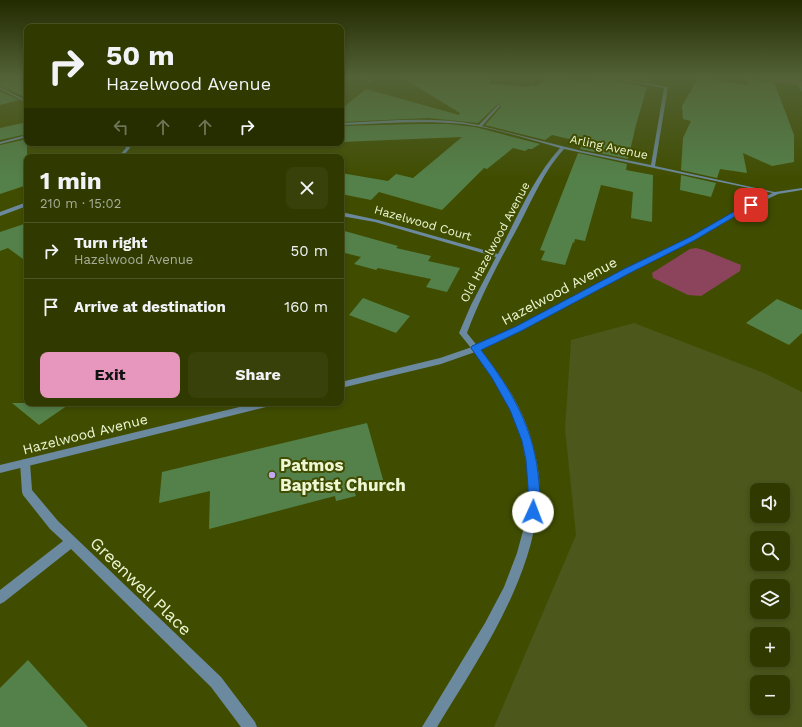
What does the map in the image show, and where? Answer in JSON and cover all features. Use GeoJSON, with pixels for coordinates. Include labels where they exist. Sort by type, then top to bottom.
{"type":"FeatureCollection","features":[{"type":"Feature","properties":{"kind":"street"},"geometry":{"type":"LineString","coordinates":[[480,126],[494,111]]}},
{"type":"Feature","properties":{"kind":"street"},"geometry":{"type":"LineString","coordinates":[[653,167],[661,111]]}},
{"type":"Feature","properties":{"kind":"street","name":"Arling Avenue"},"geometry":{"type":"LineString","coordinates":[[344,124],[427,120],[480,126],[563,147],[777,193]]}},
{"type":"Feature","properties":{"kind":"street"},"geometry":{"type":"LineString","coordinates":[[0,143],[24,137]]}},
{"type":"Feature","properties":{"kind":"street"},"geometry":{"type":"LineString","coordinates":[[123,154],[128,148],[127,146]]}},
{"type":"Feature","properties":{"kind":"street","name":"Old Hazelwood Avenue"},"geometry":{"type":"LineString","coordinates":[[475,348],[463,333],[472,309],[533,191],[555,155],[563,147]]}},
{"type":"Feature","properties":{"kind":"street","name":"Hazelwood Avenue"},"geometry":{"type":"LineString","coordinates":[[344,384],[441,361],[475,348],[565,305],[627,271],[692,239],[751,205],[777,193],[802,189]]}},
{"type":"Feature","properties":{"kind":"street"},"geometry":{"type":"LineString","coordinates":[[0,214],[24,205]]}},
{"type":"Feature","properties":{"kind":"street","name":"Hazelwood Court"},"geometry":{"type":"LineString","coordinates":[[344,215],[376,221],[499,256]]}},
{"type":"Feature","properties":{"kind":"street"},"geometry":{"type":"LineString","coordinates":[[429,727],[488,629],[508,592],[532,523],[535,501],[532,460],[527,441],[514,410],[495,375],[475,348]]}},
{"type":"Feature","properties":{"kind":"street","name":"Hazelwood Avenue"},"geometry":{"type":"LineString","coordinates":[[0,469],[258,406]]}},
{"type":"Feature","properties":{"kind":"street","name":"Greenwell Place"},"geometry":{"type":"LineString","coordinates":[[25,463],[27,492],[54,525],[216,682],[250,727]]}},
{"type":"Feature","properties":{"kind":"street"},"geometry":{"type":"LineString","coordinates":[[0,598],[70,542]]}},
{"type":"Feature","properties":{"kind":"shaded area"},"geometry":{"type":"Polygon","coordinates":[[[696,248],[741,265],[740,271],[701,296],[688,295],[653,278],[652,273],[690,249],[696,248]]]}},
{"type":"Feature","properties":{"kind":"shaded area"},"geometry":{"type":"Polygon","coordinates":[[[634,323],[764,373],[802,392],[802,727],[494,727],[576,535],[565,429],[571,340],[634,323]]]}},
{"type":"Feature","properties":{"kind":"building"},"geometry":{"type":"Polygon","coordinates":[[[344,111],[444,111],[459,115],[460,113],[457,111],[491,111],[478,123],[428,118],[344,122],[344,111]]]}},
{"type":"Feature","properties":{"kind":"building"},"geometry":{"type":"Polygon","coordinates":[[[498,111],[640,111],[628,159],[580,149],[583,143],[582,142],[552,135],[545,140],[485,125],[498,111]]]}},
{"type":"Feature","properties":{"kind":"building"},"geometry":{"type":"Polygon","coordinates":[[[682,111],[785,111],[794,135],[794,162],[772,166],[743,153],[747,173],[720,169],[717,178],[681,170],[683,138],[691,121],[683,119],[682,111]]]}},
{"type":"Feature","properties":{"kind":"building"},"geometry":{"type":"Polygon","coordinates":[[[24,123],[24,135],[0,140],[0,128],[24,123]]]}},
{"type":"Feature","properties":{"kind":"building"},"geometry":{"type":"Polygon","coordinates":[[[448,124],[475,127],[540,144],[525,151],[513,148],[487,169],[484,168],[442,210],[379,192],[371,200],[344,195],[344,174],[388,181],[396,174],[413,178],[462,137],[344,142],[344,126],[448,124]]]}},
{"type":"Feature","properties":{"kind":"building"},"geometry":{"type":"Polygon","coordinates":[[[24,140],[24,146],[27,146],[27,154],[24,154],[24,186],[0,194],[0,145],[24,140]]]}},
{"type":"Feature","properties":{"kind":"building"},"geometry":{"type":"Polygon","coordinates":[[[578,153],[627,164],[626,170],[653,175],[652,222],[631,218],[633,192],[601,185],[585,241],[575,239],[565,265],[541,260],[545,251],[540,250],[578,153]]]}},
{"type":"Feature","properties":{"kind":"building"},"geometry":{"type":"Polygon","coordinates":[[[681,175],[716,183],[711,197],[680,190],[681,175]]]}},
{"type":"Feature","properties":{"kind":"building"},"geometry":{"type":"Polygon","coordinates":[[[24,224],[24,260],[8,248],[0,251],[0,232],[24,224]]]}},
{"type":"Feature","properties":{"kind":"building"},"geometry":{"type":"Polygon","coordinates":[[[344,231],[398,246],[396,248],[431,256],[428,261],[460,268],[447,292],[426,287],[431,279],[378,268],[376,270],[354,264],[361,257],[344,253],[344,231]]]}},
{"type":"Feature","properties":{"kind":"building"},"geometry":{"type":"Polygon","coordinates":[[[363,298],[410,316],[396,333],[349,315],[363,298]]]}},
{"type":"Feature","properties":{"kind":"building"},"geometry":{"type":"Polygon","coordinates":[[[777,299],[802,310],[802,333],[789,345],[746,323],[777,299]]]}},
{"type":"Feature","properties":{"kind":"building"},"geometry":{"type":"Polygon","coordinates":[[[12,403],[24,403],[24,406],[67,406],[39,425],[12,403]]]}},
{"type":"Feature","properties":{"kind":"building","name":"Patmos Baptist Church"},"geometry":{"type":"Polygon","coordinates":[[[367,423],[384,483],[354,491],[356,496],[336,501],[335,496],[209,529],[210,491],[159,503],[162,472],[367,423]]]}},
{"type":"Feature","properties":{"kind":"building"},"geometry":{"type":"Polygon","coordinates":[[[28,660],[88,727],[0,727],[0,688],[28,660]]]}},
{"type":"Feature","properties":{"kind":"place","name":"Patmos Baptist Church"},"geometry":{"type":"Point","coordinates":[272,475]}},
{"type":"Feature","properties":{"kind":"route"},"geometry":{"type":"LineString","coordinates":[[533,512],[535,501],[532,460],[527,441],[514,410],[495,375],[482,355],[475,348],[518,329],[565,305],[627,271],[692,239],[751,205]]}}]}
